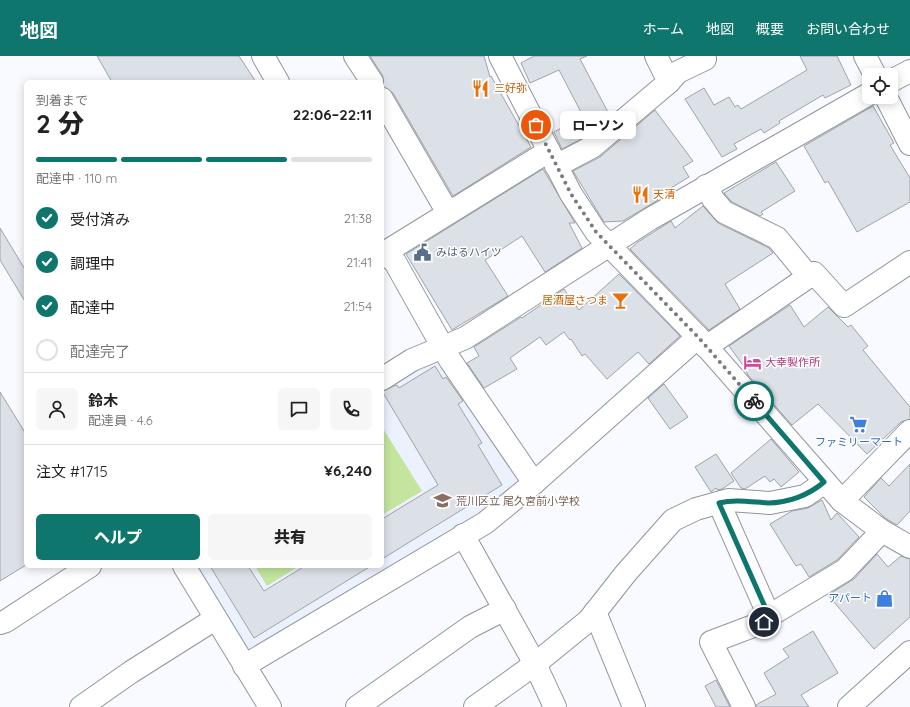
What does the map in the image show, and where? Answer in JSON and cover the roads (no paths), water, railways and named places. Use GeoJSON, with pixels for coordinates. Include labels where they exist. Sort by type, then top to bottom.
{"type":"FeatureCollection","features":[{"type":"Feature","properties":{"kind":"street"},"geometry":{"type":"LineString","coordinates":[[263,56],[277,80]]}},
{"type":"Feature","properties":{"kind":"street"},"geometry":{"type":"LineString","coordinates":[[355,56],[371,80]]}},
{"type":"Feature","properties":{"kind":"street"},"geometry":{"type":"LineString","coordinates":[[656,56],[669,82]]}},
{"type":"Feature","properties":{"kind":"street"},"geometry":{"type":"LineString","coordinates":[[865,56],[871,68]]}},
{"type":"Feature","properties":{"kind":"street"},"geometry":{"type":"LineString","coordinates":[[505,58],[552,159],[571,194],[594,229],[608,246],[702,342],[824,482],[842,500],[882,531],[910,548]]}},
{"type":"Feature","properties":{"kind":"street"},"geometry":{"type":"LineString","coordinates":[[384,251],[448,213],[552,159],[592,148],[669,82],[678,72],[705,59]]}},
{"type":"Feature","properties":{"kind":"street"},"geometry":{"type":"LineString","coordinates":[[898,77],[910,71]]}},
{"type":"Feature","properties":{"kind":"street"},"geometry":{"type":"LineString","coordinates":[[384,378],[412,360],[465,338],[608,246],[706,186],[862,98]]}},
{"type":"Feature","properties":{"kind":"street"},"geometry":{"type":"LineString","coordinates":[[384,102],[448,213]]}},
{"type":"Feature","properties":{"kind":"street"},"geometry":{"type":"LineString","coordinates":[[890,104],[910,144]]}},
{"type":"Feature","properties":{"kind":"street"},"geometry":{"type":"LineString","coordinates":[[706,186],[712,198],[724,212],[777,238],[809,277]]}},
{"type":"Feature","properties":{"kind":"street"},"geometry":{"type":"LineString","coordinates":[[384,253],[395,262],[443,348],[534,483]]}},
{"type":"Feature","properties":{"kind":"street"},"geometry":{"type":"LineString","coordinates":[[244,666],[485,523],[702,342],[814,273],[844,306],[910,262]]}},
{"type":"Feature","properties":{"kind":"street"},"geometry":{"type":"LineString","coordinates":[[842,500],[910,431]]}},
{"type":"Feature","properties":{"kind":"street"},"geometry":{"type":"LineString","coordinates":[[475,707],[534,664],[589,620],[626,573],[673,520],[696,509],[728,500],[770,503],[805,496],[824,482]]}},
{"type":"Feature","properties":{"kind":"street"},"geometry":{"type":"LineString","coordinates":[[719,503],[769,616]]}},
{"type":"Feature","properties":{"kind":"street"},"geometry":{"type":"LineString","coordinates":[[744,707],[711,642],[764,622],[769,616],[845,570],[882,531]]}},
{"type":"Feature","properties":{"kind":"street"},"geometry":{"type":"LineString","coordinates":[[463,535],[505,608],[555,707]]}},
{"type":"Feature","properties":{"kind":"street"},"geometry":{"type":"LineString","coordinates":[[0,623],[6,621],[87,568]]}},
{"type":"Feature","properties":{"kind":"street"},"geometry":{"type":"LineString","coordinates":[[185,568],[270,707]]}},
{"type":"Feature","properties":{"kind":"street"},"geometry":{"type":"LineString","coordinates":[[357,707],[470,627],[505,608]]}},
{"type":"Feature","properties":{"kind":"street"},"geometry":{"type":"LineString","coordinates":[[595,612],[634,707]]}},
{"type":"Feature","properties":{"kind":"street"},"geometry":{"type":"LineString","coordinates":[[81,707],[131,672],[215,619]]}},
{"type":"Feature","properties":{"kind":"street"},"geometry":{"type":"LineString","coordinates":[[849,707],[910,652]]}},
{"type":"Feature","properties":{"kind":"place","name":"三好弥"},"geometry":{"type":"Point","coordinates":[481,88]}},
{"type":"Feature","properties":{"kind":"place","name":"ローソン"},"geometry":{"type":"Point","coordinates":[536,125]}},
{"type":"Feature","properties":{"kind":"place","name":"天清"},"geometry":{"type":"Point","coordinates":[640,194]}},
{"type":"Feature","properties":{"kind":"place","name":"みはるハイツ"},"geometry":{"type":"Point","coordinates":[423,252]}},
{"type":"Feature","properties":{"kind":"place","name":"居酒屋さつま"},"geometry":{"type":"Point","coordinates":[621,300]}},
{"type":"Feature","properties":{"kind":"place","name":"大幸製作所"},"geometry":{"type":"Point","coordinates":[752,362]}},
{"type":"Feature","properties":{"kind":"place","name":"ファミリーマート"},"geometry":{"type":"Point","coordinates":[859,424]}},
{"type":"Feature","properties":{"kind":"place","name":"荒川区立 尾久宮前小学校"},"geometry":{"type":"Point","coordinates":[443,501]}},
{"type":"Feature","properties":{"kind":"place","name":"アパート"},"geometry":{"type":"Point","coordinates":[885,598]}}]}
